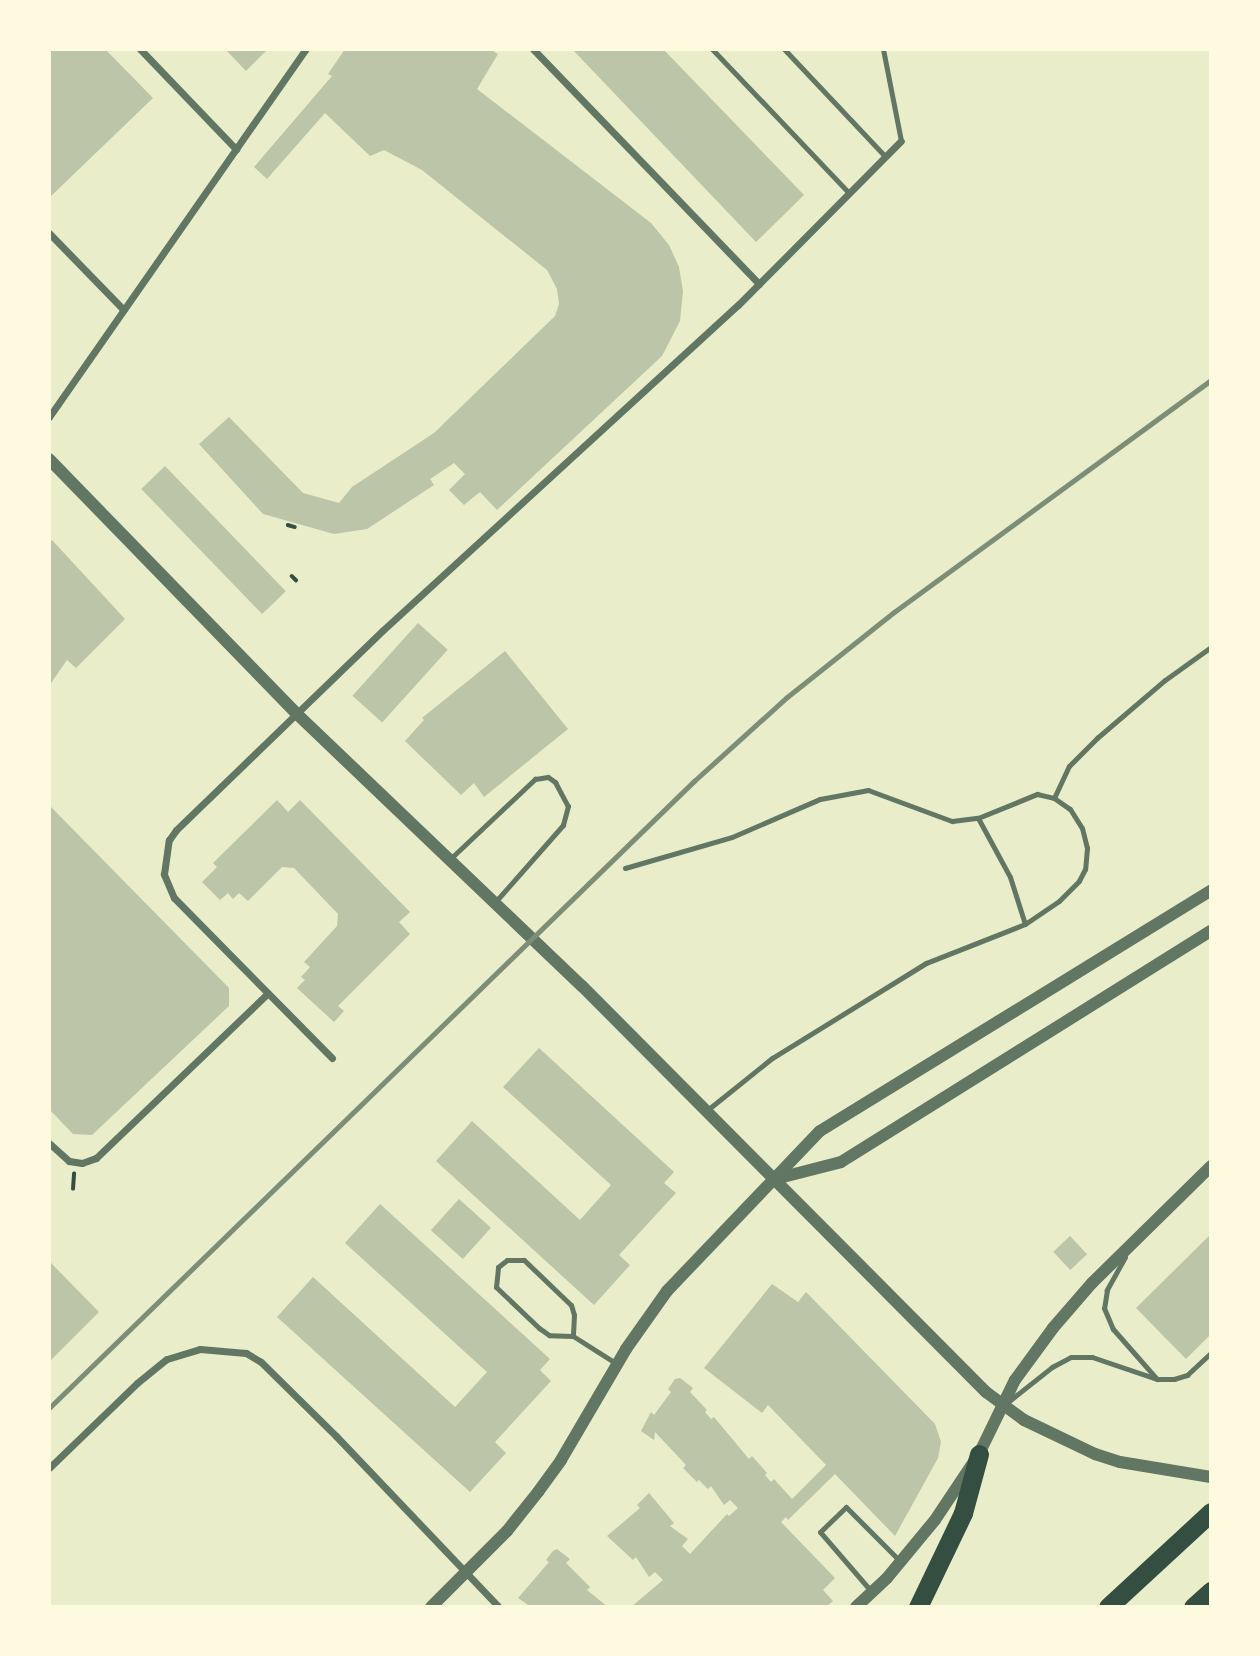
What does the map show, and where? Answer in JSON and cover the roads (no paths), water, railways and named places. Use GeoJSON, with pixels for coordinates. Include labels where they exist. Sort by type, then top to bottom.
{"type":"FeatureCollection","features":[{"type":"Feature","properties":{"kind":"highway"},"geometry":{"type":"LineString","coordinates":[[918,1607],[963,1513],[979,1454]]}},
{"type":"Feature","properties":{"kind":"highway"},"geometry":{"type":"LineString","coordinates":[[1108,1607],[1211,1512]]}},
{"type":"Feature","properties":{"kind":"highway"},"geometry":{"type":"LineString","coordinates":[[1193,1607],[1211,1591]]}},
{"type":"Feature","properties":{"kind":"street"},"geometry":{"type":"LineString","coordinates":[[140,49],[236,149]]}},
{"type":"Feature","properties":{"kind":"street"},"geometry":{"type":"LineString","coordinates":[[49,417],[306,49]]}},
{"type":"Feature","properties":{"kind":"street"},"geometry":{"type":"LineString","coordinates":[[533,49],[759,284]]}},
{"type":"Feature","properties":{"kind":"street"},"geometry":{"type":"LineString","coordinates":[[332,1058],[174,898],[167,887],[163,863],[176,830],[296,714],[759,284],[901,141]]}},
{"type":"Feature","properties":{"kind":"street"},"geometry":{"type":"LineString","coordinates":[[49,233],[124,310]]}},
{"type":"Feature","properties":{"kind":"street"},"geometry":{"type":"LineString","coordinates":[[49,458],[296,714],[495,902],[968,1374],[1004,1406],[1044,1431],[1096,1454],[1120,1462],[1211,1477]]}},
{"type":"Feature","properties":{"kind":"street"},"geometry":{"type":"LineString","coordinates":[[431,1607],[507,1531],[561,1460],[617,1364],[667,1291],[820,1131],[1211,890]]}},
{"type":"Feature","properties":{"kind":"street"},"geometry":{"type":"LineString","coordinates":[[774,1180],[841,1162],[1211,930]]}},
{"type":"Feature","properties":{"kind":"street"},"geometry":{"type":"LineString","coordinates":[[49,1143],[69,1161],[82,1163],[96,1158],[268,993]]}},
{"type":"Feature","properties":{"kind":"street"},"geometry":{"type":"LineString","coordinates":[[856,1607],[901,1562],[935,1520],[979,1454],[1015,1380],[1053,1328],[1092,1283],[1211,1166]]}},
{"type":"Feature","properties":{"kind":"street"},"geometry":{"type":"LineString","coordinates":[[49,1468],[137,1383],[167,1359],[200,1349],[246,1353],[261,1362],[314,1413],[499,1607]]}},
{"type":"Feature","properties":{"kind":"lane"},"geometry":{"type":"LineString","coordinates":[[712,49],[848,192]]}},
{"type":"Feature","properties":{"kind":"lane"},"geometry":{"type":"LineString","coordinates":[[784,49],[885,156]]}},
{"type":"Feature","properties":{"kind":"lane"},"geometry":{"type":"LineString","coordinates":[[883,49],[901,141]]}},
{"type":"Feature","properties":{"kind":"lane"},"geometry":{"type":"LineString","coordinates":[[1054,798],[1069,766],[1097,738],[1165,680],[1211,648]]}},
{"type":"Feature","properties":{"kind":"lane"},"geometry":{"type":"LineString","coordinates":[[450,859],[535,779],[548,777],[555,782],[568,806],[563,825],[495,902]]}},
{"type":"Feature","properties":{"kind":"lane"},"geometry":{"type":"LineString","coordinates":[[625,868],[732,837],[820,799],[868,790],[951,821],[978,818],[1037,794],[1054,798],[1070,809],[1082,828],[1087,848],[1085,869],[1079,881],[1059,901],[1025,924],[926,963],[772,1058],[706,1111]]}},
{"type":"Feature","properties":{"kind":"lane"},"geometry":{"type":"LineString","coordinates":[[978,818],[1010,877],[1025,924]]}},
{"type":"Feature","properties":{"kind":"lane"},"geometry":{"type":"LineString","coordinates":[[1133,1242],[1107,1290],[1104,1308],[1113,1329],[1157,1379]]}},
{"type":"Feature","properties":{"kind":"lane"},"geometry":{"type":"LineString","coordinates":[[573,1336],[575,1315],[571,1305],[524,1260],[507,1260],[498,1267],[496,1287],[539,1328],[549,1335],[573,1336],[617,1364]]}},
{"type":"Feature","properties":{"kind":"lane"},"geometry":{"type":"LineString","coordinates":[[1004,1406],[1052,1367],[1071,1357],[1092,1357],[1157,1379],[1187,1375],[1211,1353]]}},
{"type":"Feature","properties":{"kind":"lane"},"geometry":{"type":"LineString","coordinates":[[872,1592],[820,1532],[846,1507],[901,1562]]}},
{"type":"Feature","properties":{"kind":"railway"},"geometry":{"type":"LineString","coordinates":[[49,1408],[694,781],[787,697],[894,612],[1211,380]]}}]}
